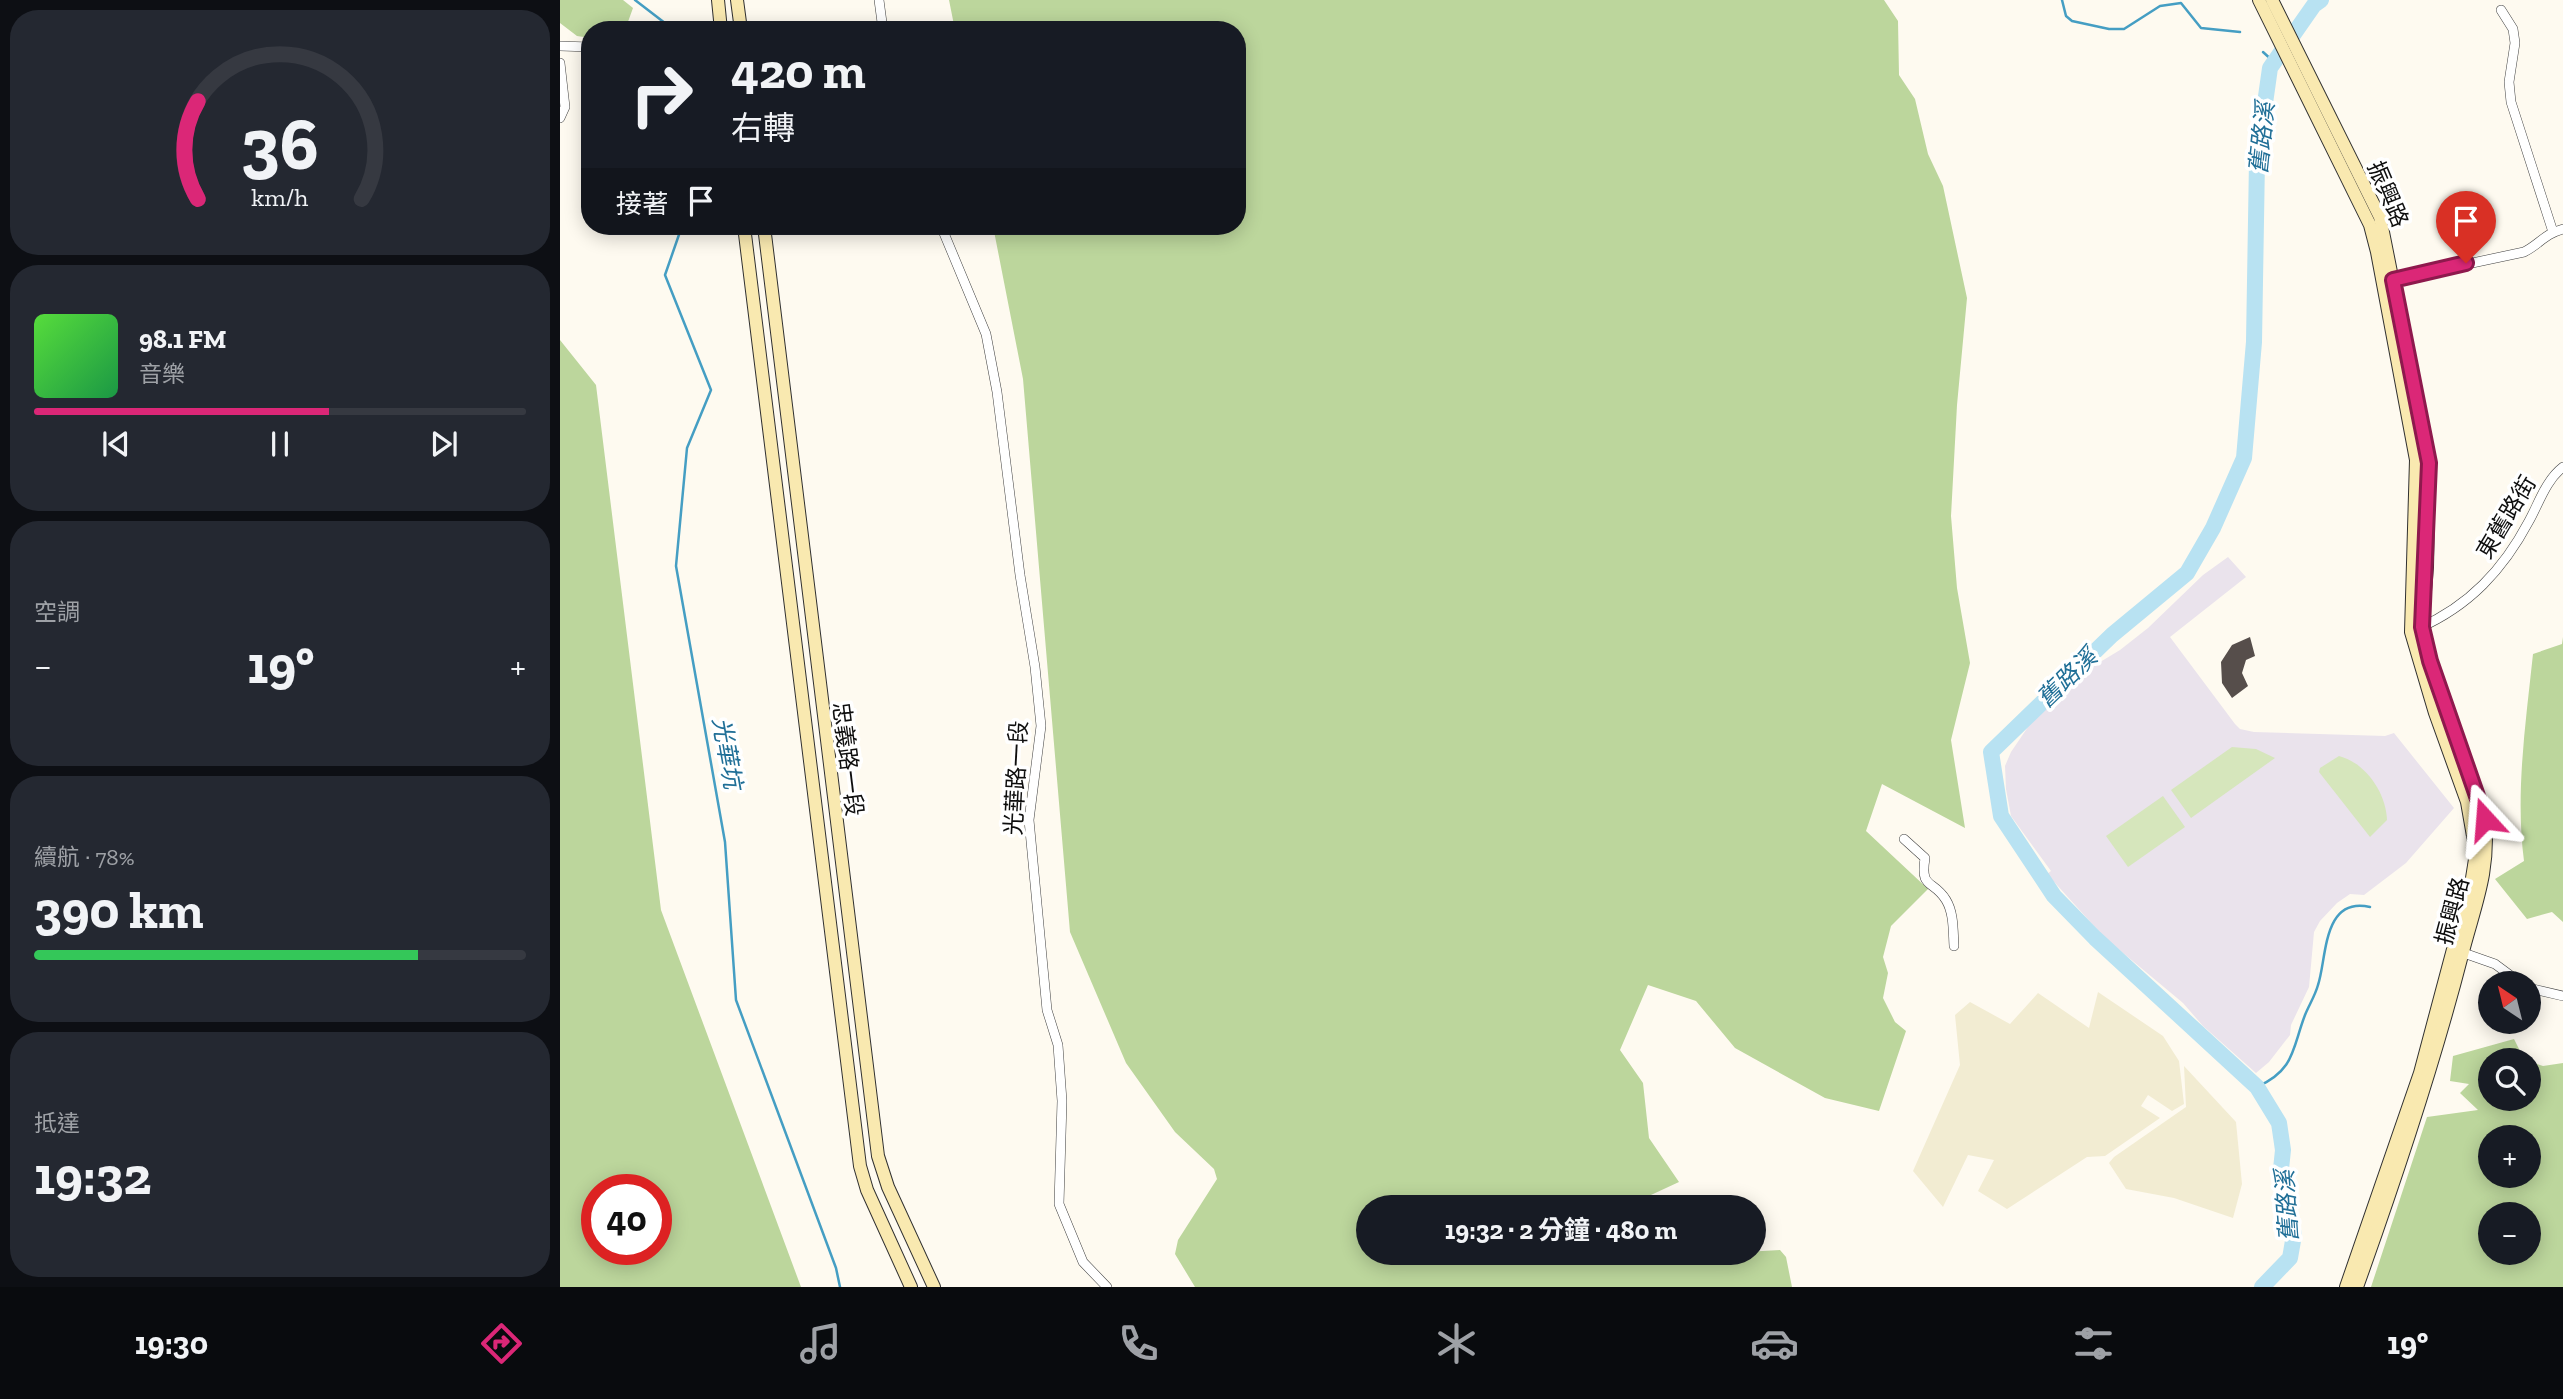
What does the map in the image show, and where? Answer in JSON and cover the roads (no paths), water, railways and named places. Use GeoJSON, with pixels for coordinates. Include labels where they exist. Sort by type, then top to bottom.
{"type":"FeatureCollection","features":[{"type":"Feature","properties":{"kind":"main road"},"geometry":{"type":"LineString","coordinates":[[718,0],[720,21]]}},
{"type":"Feature","properties":{"kind":"main road"},"geometry":{"type":"LineString","coordinates":[[737,0],[740,21]]}},
{"type":"Feature","properties":{"kind":"main road"},"geometry":{"type":"LineString","coordinates":[[2259,0],[2281,31]]}},
{"type":"Feature","properties":{"kind":"main road"},"geometry":{"type":"LineString","coordinates":[[2272,0],[2281,31]]}},
{"type":"Feature","properties":{"kind":"main road","name":"振興路"},"geometry":{"type":"LineString","coordinates":[[2281,31],[2302,60],[2380,217],[2416,460],[2416,629],[2435,713],[2467,802],[2476,853],[2433,1063],[2357,1287]]}},
{"type":"Feature","properties":{"kind":"main road","name":"振興路"},"geometry":{"type":"LineString","coordinates":[[2281,31],[2297,76],[2370,225],[2388,281]]}},
{"type":"Feature","properties":{"kind":"main road","name":"忠義路一段"},"geometry":{"type":"LineString","coordinates":[[745,235],[756,368],[797,700],[860,1166],[872,1202],[911,1287]]}},
{"type":"Feature","properties":{"kind":"main road","name":"忠義路一段"},"geometry":{"type":"LineString","coordinates":[[765,235],[785,365],[878,1156],[888,1186],[934,1287]]}},
{"type":"Feature","properties":{"kind":"main road"},"geometry":{"type":"LineString","coordinates":[[756,368],[785,365]]}},
{"type":"Feature","properties":{"kind":"main road"},"geometry":{"type":"LineString","coordinates":[[797,700],[824,697]]}},
{"type":"Feature","properties":{"kind":"main road","name":"振興路"},"geometry":{"type":"LineString","coordinates":[[2346,1287],[2420,1073],[2458,951]]}},
{"type":"Feature","properties":{"kind":"street"},"geometry":{"type":"LineString","coordinates":[[879,0],[882,21]]}},
{"type":"Feature","properties":{"kind":"street"},"geometry":{"type":"LineString","coordinates":[[2388,281],[2524,251],[2558,230],[2511,102],[2509,82],[2515,43],[2513,29],[2501,10]]}},
{"type":"Feature","properties":{"kind":"street"},"geometry":{"type":"LineString","coordinates":[[560,46],[581,47]]}},
{"type":"Feature","properties":{"kind":"street"},"geometry":{"type":"LineString","coordinates":[[560,63],[565,107],[560,118]]}},
{"type":"Feature","properties":{"kind":"street","name":"光華路一段"},"geometry":{"type":"LineString","coordinates":[[945,235],[986,334],[997,392],[1020,575],[1035,667],[1041,726],[1029,820],[1047,1010],[1058,1045],[1062,1101],[1059,1204],[1083,1262],[1107,1287]]}},
{"type":"Feature","properties":{"kind":"street","name":"東舊路街"},"geometry":{"type":"LineString","coordinates":[[2416,629],[2449,614],[2490,581],[2515,547],[2549,483],[2563,467]]}},
{"type":"Feature","properties":{"kind":"street"},"geometry":{"type":"LineString","coordinates":[[1904,839],[1925,858],[1925,882],[1945,898],[1952,914],[1954,946]]}},
{"type":"Feature","properties":{"kind":"street"},"geometry":{"type":"LineString","coordinates":[[2458,951],[2495,964],[2504,971]]}},
{"type":"Feature","properties":{"kind":"street"},"geometry":{"type":"LineString","coordinates":[[2541,991],[2563,996]]}},
{"type":"Feature","properties":{"kind":"waterway","name":"光華坑"},"geometry":{"type":"LineString","coordinates":[[635,0],[662,21]]}},
{"type":"Feature","properties":{"kind":"waterway"},"geometry":{"type":"LineString","coordinates":[[2062,0],[2066,16],[2072,21],[2109,29],[2124,29],[2160,6],[2181,3],[2201,28],[2240,32]]}},
{"type":"Feature","properties":{"kind":"waterway","name":"舊路溪"},"geometry":{"type":"LineString","coordinates":[[2262,1287],[2290,1258],[2294,1235],[2281,1169],[2283,1150],[2279,1123],[2257,1087],[2095,938],[2054,896],[2001,816],[1991,752],[2112,635],[2187,573],[2213,528],[2244,458],[2254,342],[2257,160],[2270,68],[2314,5],[2321,0]]}},
{"type":"Feature","properties":{"kind":"waterway"},"geometry":{"type":"LineString","coordinates":[[2263,52],[2274,62]]}},
{"type":"Feature","properties":{"kind":"waterway","name":"光華坑"},"geometry":{"type":"LineString","coordinates":[[679,235],[665,275],[711,390],[687,448],[676,566],[725,842],[736,1000],[836,1268],[840,1287]]}},
{"type":"Feature","properties":{"kind":"waterway"},"geometry":{"type":"LineString","coordinates":[[2257,1087],[2279,1073],[2290,1057],[2317,989],[2329,932],[2335,920],[2343,911],[2354,906],[2370,907]]}}]}
